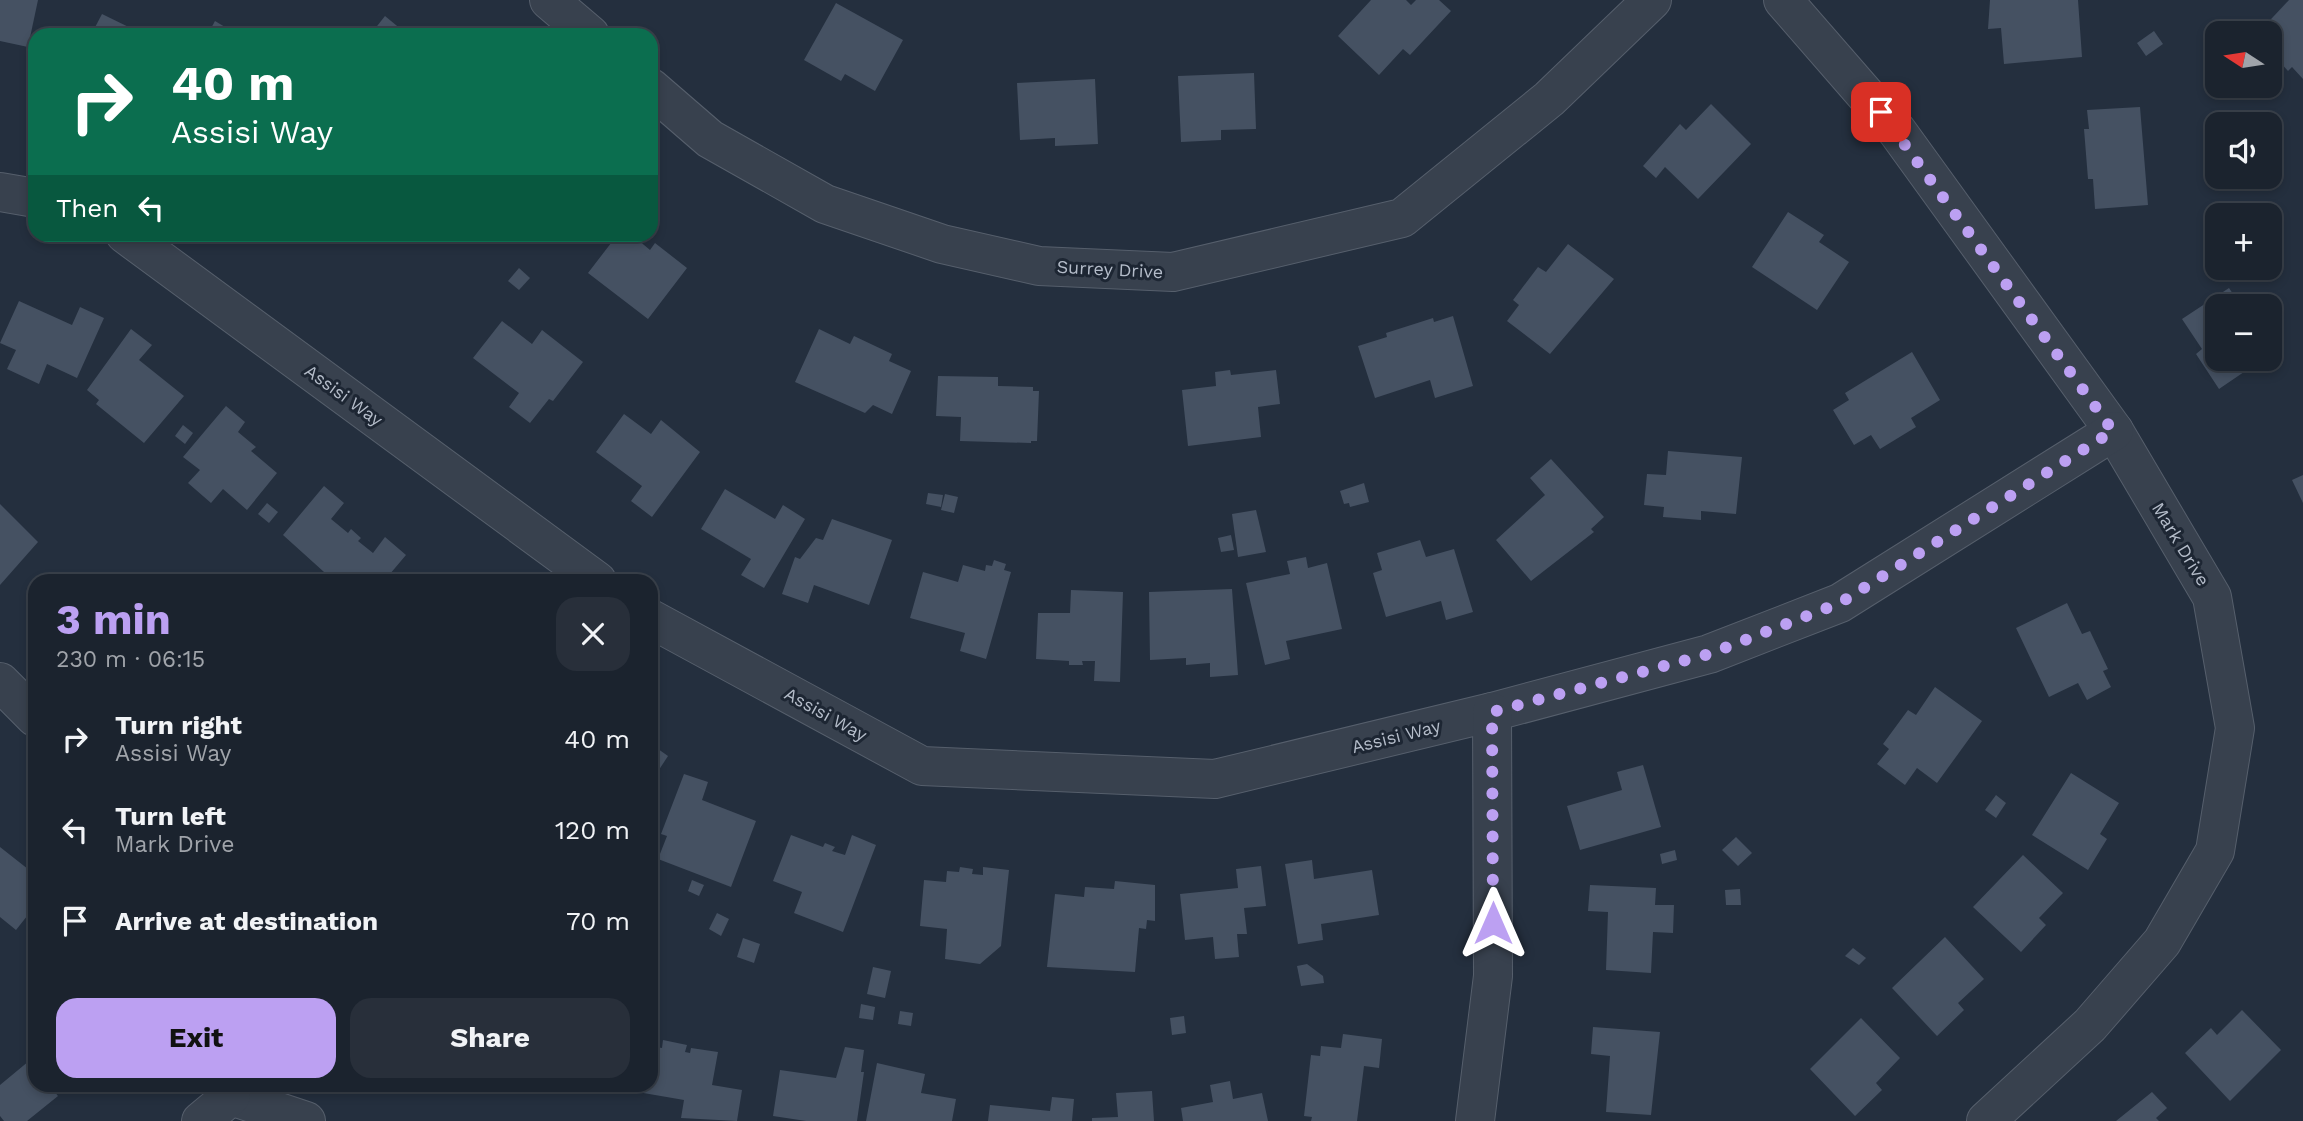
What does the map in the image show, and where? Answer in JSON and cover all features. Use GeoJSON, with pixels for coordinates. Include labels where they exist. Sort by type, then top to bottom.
{"type":"FeatureCollection","features":[{"type":"Feature","properties":{"kind":"street"},"geometry":{"type":"LineString","coordinates":[[549,0],[582,28]]}},
{"type":"Feature","properties":{"kind":"street","name":"Surrey Drive"},"geometry":{"type":"LineString","coordinates":[[658,94],[710,139],[825,204],[942,244],[1039,266],[1173,272],[1402,218],[1549,99],[1652,0]]}},
{"type":"Feature","properties":{"kind":"street","name":"Mark Drive"},"geometry":{"type":"LineString","coordinates":[[1783,0],[1897,131],[2113,431],[2212,597],[2235,728],[2215,851],[2162,942],[2090,1026],[1986,1121]]}},
{"type":"Feature","properties":{"kind":"street"},"geometry":{"type":"LineString","coordinates":[[0,192],[28,197]]}},
{"type":"Feature","properties":{"kind":"street","name":"Assisi Way"},"geometry":{"type":"LineString","coordinates":[[136,242],[587,574]]}},
{"type":"Feature","properties":{"kind":"street","name":"Assisi Way"},"geometry":{"type":"LineString","coordinates":[[658,623],[922,766],[1215,779],[1492,712],[1709,654],[1840,603],[2113,431]]}},
{"type":"Feature","properties":{"kind":"street"},"geometry":{"type":"LineString","coordinates":[[0,682],[28,710]]}},
{"type":"Feature","properties":{"kind":"street"},"geometry":{"type":"LineString","coordinates":[[1475,1121],[1493,976],[1492,712]]}},
{"type":"Feature","properties":{"kind":"street"},"geometry":{"type":"LineString","coordinates":[[201,1121],[230,1092]]}},
{"type":"Feature","properties":{"kind":"street"},"geometry":{"type":"LineString","coordinates":[[237,1092],[306,1121]]}},
{"type":"Feature","properties":{"kind":"building"},"geometry":{"type":"Polygon","coordinates":[[[0,0],[38,0],[32,28],[28,28],[28,47],[0,41],[0,0]]]}},
{"type":"Feature","properties":{"kind":"building"},"geometry":{"type":"Polygon","coordinates":[[[1371,0],[1406,0],[1411,5],[1416,0],[1439,0],[1451,11],[1410,55],[1403,49],[1379,75],[1338,36],[1371,0]]]}},
{"type":"Feature","properties":{"kind":"building"},"geometry":{"type":"Polygon","coordinates":[[[1990,0],[2078,0],[2082,57],[2004,64],[2001,28],[1988,29],[1990,0]]]}},
{"type":"Feature","properties":{"kind":"building"},"geometry":{"type":"Polygon","coordinates":[[[2289,0],[2303,0],[2303,79],[2292,67],[2288,71],[2282,64],[2282,21],[2269,21],[2289,0]]]}},
{"type":"Feature","properties":{"kind":"building"},"geometry":{"type":"Polygon","coordinates":[[[836,3],[903,40],[875,91],[845,74],[841,81],[804,60],[836,3]]]}},
{"type":"Feature","properties":{"kind":"building"},"geometry":{"type":"Polygon","coordinates":[[[102,14],[131,28],[95,28],[102,14]]]}},
{"type":"Feature","properties":{"kind":"building"},"geometry":{"type":"Polygon","coordinates":[[[385,16],[400,28],[376,28],[385,16]]]}},
{"type":"Feature","properties":{"kind":"building"},"geometry":{"type":"Polygon","coordinates":[[[215,21],[225,27],[224,28],[211,28],[215,21]]]}},
{"type":"Feature","properties":{"kind":"building"},"geometry":{"type":"Polygon","coordinates":[[[2154,31],[2163,44],[2146,56],[2137,43],[2154,31]]]}},
{"type":"Feature","properties":{"kind":"building"},"geometry":{"type":"Polygon","coordinates":[[[1254,73],[1256,129],[1221,130],[1221,140],[1181,142],[1178,76],[1254,73]]]}},
{"type":"Feature","properties":{"kind":"building"},"geometry":{"type":"Polygon","coordinates":[[[1095,79],[1098,144],[1055,146],[1055,138],[1020,140],[1017,83],[1095,79]]]}},
{"type":"Feature","properties":{"kind":"building"},"geometry":{"type":"Polygon","coordinates":[[[1711,104],[1751,144],[1698,199],[1665,167],[1656,178],[1643,166],[1680,124],[1686,130],[1711,104]]]}},
{"type":"Feature","properties":{"kind":"building"},"geometry":{"type":"Polygon","coordinates":[[[2140,107],[2148,205],[2095,209],[2093,179],[2088,179],[2084,129],[2089,129],[2087,110],[2140,107]]]}},
{"type":"Feature","properties":{"kind":"building"},"geometry":{"type":"Polygon","coordinates":[[[1788,212],[1824,235],[1819,242],[1849,262],[1817,310],[1752,267],[1788,212]]]}},
{"type":"Feature","properties":{"kind":"building"},"geometry":{"type":"Polygon","coordinates":[[[612,242],[640,242],[650,250],[655,243],[687,268],[648,319],[588,273],[612,242]]]}},
{"type":"Feature","properties":{"kind":"building"},"geometry":{"type":"Polygon","coordinates":[[[1568,244],[1614,279],[1550,354],[1507,321],[1519,305],[1513,300],[1538,267],[1546,272],[1568,244]]]}},
{"type":"Feature","properties":{"kind":"building"},"geometry":{"type":"Polygon","coordinates":[[[519,268],[530,278],[519,290],[508,281],[519,268]]]}},
{"type":"Feature","properties":{"kind":"building"},"geometry":{"type":"Polygon","coordinates":[[[2229,288],[2233,294],[2220,294],[2229,288]]]}},
{"type":"Feature","properties":{"kind":"building"},"geometry":{"type":"Polygon","coordinates":[[[19,301],[72,325],[80,307],[104,318],[77,378],[47,364],[39,384],[7,369],[16,350],[0,343],[19,301]]]}},
{"type":"Feature","properties":{"kind":"building"},"geometry":{"type":"Polygon","coordinates":[[[2205,304],[2205,368],[2196,354],[2202,349],[2182,319],[2205,304]]]}},
{"type":"Feature","properties":{"kind":"building"},"geometry":{"type":"Polygon","coordinates":[[[1453,316],[1473,386],[1435,398],[1430,380],[1375,398],[1358,346],[1387,337],[1386,333],[1433,318],[1434,322],[1453,316]]]}},
{"type":"Feature","properties":{"kind":"building"},"geometry":{"type":"Polygon","coordinates":[[[502,321],[532,344],[542,330],[583,362],[553,401],[549,399],[530,423],[509,407],[519,393],[473,358],[502,321]]]}},
{"type":"Feature","properties":{"kind":"building"},"geometry":{"type":"Polygon","coordinates":[[[131,329],[152,345],[139,360],[184,396],[144,443],[96,404],[99,400],[87,390],[131,329]]]}},
{"type":"Feature","properties":{"kind":"building"},"geometry":{"type":"Polygon","coordinates":[[[819,329],[850,344],[854,336],[892,354],[889,361],[911,371],[892,414],[873,405],[865,413],[795,382],[819,329]]]}},
{"type":"Feature","properties":{"kind":"building"},"geometry":{"type":"Polygon","coordinates":[[[1912,352],[1940,400],[1911,418],[1916,427],[1880,449],[1871,435],[1854,445],[1833,410],[1849,400],[1845,393],[1912,352]]]}},
{"type":"Feature","properties":{"kind":"building"},"geometry":{"type":"Polygon","coordinates":[[[1230,370],[1231,375],[1276,370],[1280,404],[1258,407],[1261,437],[1188,446],[1182,390],[1216,386],[1215,372],[1230,370]]]}},
{"type":"Feature","properties":{"kind":"building"},"geometry":{"type":"Polygon","coordinates":[[[2207,371],[2245,371],[2219,389],[2207,371]]]}},
{"type":"Feature","properties":{"kind":"building"},"geometry":{"type":"Polygon","coordinates":[[[938,376],[998,377],[998,386],[1033,387],[1033,391],[1039,391],[1037,441],[960,441],[961,417],[936,416],[938,376]]]}},
{"type":"Feature","properties":{"kind":"building"},"geometry":{"type":"Polygon","coordinates":[[[226,406],[245,422],[238,432],[256,447],[251,451],[277,473],[247,510],[223,489],[211,503],[188,483],[200,470],[183,457],[226,406]]]}},
{"type":"Feature","properties":{"kind":"building"},"geometry":{"type":"Polygon","coordinates":[[[624,414],[651,434],[661,420],[700,452],[652,517],[631,501],[642,486],[596,452],[624,414]]]}},
{"type":"Feature","properties":{"kind":"building"},"geometry":{"type":"Polygon","coordinates":[[[183,425],[193,433],[185,444],[175,436],[183,425]]]}},
{"type":"Feature","properties":{"kind":"building"},"geometry":{"type":"Polygon","coordinates":[[[1668,451],[1742,457],[1736,514],[1701,511],[1701,520],[1663,517],[1664,507],[1644,505],[1647,474],[1666,475],[1668,451]]]}},
{"type":"Feature","properties":{"kind":"building"},"geometry":{"type":"Polygon","coordinates":[[[1551,459],[1604,517],[1591,529],[1594,532],[1531,581],[1496,540],[1545,495],[1530,478],[1551,459]]]}},
{"type":"Feature","properties":{"kind":"building"},"geometry":{"type":"Polygon","coordinates":[[[2303,475],[2303,503],[2292,480],[2303,475]]]}},
{"type":"Feature","properties":{"kind":"building"},"geometry":{"type":"Polygon","coordinates":[[[1364,483],[1369,502],[1350,507],[1349,503],[1344,504],[1340,491],[1364,483]]]}},
{"type":"Feature","properties":{"kind":"building"},"geometry":{"type":"Polygon","coordinates":[[[324,486],[344,503],[331,519],[348,533],[351,529],[361,538],[358,541],[373,553],[385,537],[406,555],[390,574],[326,574],[283,535],[324,486]]]}},
{"type":"Feature","properties":{"kind":"building"},"geometry":{"type":"Polygon","coordinates":[[[725,489],[775,519],[783,505],[805,519],[764,588],[741,575],[751,559],[701,529],[725,489]]]}},
{"type":"Feature","properties":{"kind":"building"},"geometry":{"type":"Polygon","coordinates":[[[928,493],[943,495],[941,507],[926,504],[928,493]]]}},
{"type":"Feature","properties":{"kind":"building"},"geometry":{"type":"Polygon","coordinates":[[[945,494],[958,497],[954,513],[941,510],[945,494]]]}},
{"type":"Feature","properties":{"kind":"building"},"geometry":{"type":"Polygon","coordinates":[[[267,503],[278,512],[269,523],[258,514],[267,503]]]}},
{"type":"Feature","properties":{"kind":"building"},"geometry":{"type":"Polygon","coordinates":[[[0,504],[38,542],[0,585],[0,504]]]}},
{"type":"Feature","properties":{"kind":"building"},"geometry":{"type":"Polygon","coordinates":[[[1256,510],[1266,552],[1238,557],[1232,514],[1256,510]]]}},
{"type":"Feature","properties":{"kind":"building"},"geometry":{"type":"Polygon","coordinates":[[[832,519],[892,540],[869,605],[814,585],[808,603],[782,594],[795,557],[800,559],[816,538],[823,540],[832,519]]]}},
{"type":"Feature","properties":{"kind":"building"},"geometry":{"type":"Polygon","coordinates":[[[1231,535],[1234,550],[1221,552],[1218,538],[1231,535]]]}},
{"type":"Feature","properties":{"kind":"building"},"geometry":{"type":"Polygon","coordinates":[[[1420,540],[1426,557],[1454,549],[1473,612],[1446,620],[1441,601],[1386,617],[1373,573],[1382,570],[1377,553],[1420,540]]]}},
{"type":"Feature","properties":{"kind":"building"},"geometry":{"type":"Polygon","coordinates":[[[1306,557],[1308,568],[1327,563],[1342,629],[1286,641],[1290,659],[1265,665],[1246,583],[1290,574],[1287,561],[1306,557]]]}},
{"type":"Feature","properties":{"kind":"building"},"geometry":{"type":"Polygon","coordinates":[[[994,560],[1006,564],[1004,570],[1011,572],[986,659],[960,651],[965,633],[910,618],[923,572],[958,582],[963,565],[985,571],[986,565],[992,566],[994,560]]]}},
{"type":"Feature","properties":{"kind":"building"},"geometry":{"type":"Polygon","coordinates":[[[1232,589],[1238,675],[1210,677],[1210,663],[1186,665],[1186,658],[1150,660],[1149,592],[1232,589]]]}},
{"type":"Feature","properties":{"kind":"building"},"geometry":{"type":"Polygon","coordinates":[[[1071,590],[1123,592],[1120,682],[1094,681],[1095,661],[1082,661],[1083,665],[1069,665],[1069,661],[1036,659],[1038,613],[1070,613],[1071,590]]]}},
{"type":"Feature","properties":{"kind":"building"},"geometry":{"type":"Polygon","coordinates":[[[2067,603],[2082,634],[2090,631],[2108,669],[2103,671],[2111,687],[2087,700],[2078,683],[2049,697],[2016,628],[2067,603]]]}},
{"type":"Feature","properties":{"kind":"building"},"geometry":{"type":"Polygon","coordinates":[[[1935,687],[1982,721],[1937,783],[1917,768],[1905,785],[1877,764],[1889,749],[1883,744],[1908,710],[1916,715],[1935,687]]]}},
{"type":"Feature","properties":{"kind":"building"},"geometry":{"type":"Polygon","coordinates":[[[658,749],[668,756],[658,771],[658,749]]]}},
{"type":"Feature","properties":{"kind":"building"},"geometry":{"type":"Polygon","coordinates":[[[1643,765],[1661,827],[1580,850],[1567,806],[1622,790],[1617,772],[1643,765]]]}},
{"type":"Feature","properties":{"kind":"building"},"geometry":{"type":"Polygon","coordinates":[[[2071,773],[2119,803],[2100,834],[2107,839],[2088,870],[2032,835],[2071,773]]]}},
{"type":"Feature","properties":{"kind":"building"},"geometry":{"type":"Polygon","coordinates":[[[684,774],[708,782],[702,800],[756,821],[731,887],[658,859],[667,836],[661,834],[684,774]]]}},
{"type":"Feature","properties":{"kind":"building"},"geometry":{"type":"Polygon","coordinates":[[[1996,795],[2006,803],[1996,818],[1985,810],[1996,795]]]}},
{"type":"Feature","properties":{"kind":"building"},"geometry":{"type":"Polygon","coordinates":[[[791,835],[823,847],[825,843],[835,847],[832,851],[845,855],[852,835],[876,845],[843,932],[794,913],[802,892],[773,881],[791,835]]]}},
{"type":"Feature","properties":{"kind":"building"},"geometry":{"type":"Polygon","coordinates":[[[1736,837],[1752,853],[1738,866],[1722,850],[1736,837]]]}},
{"type":"Feature","properties":{"kind":"building"},"geometry":{"type":"Polygon","coordinates":[[[0,847],[28,869],[28,915],[16,930],[0,917],[0,847]]]}},
{"type":"Feature","properties":{"kind":"building"},"geometry":{"type":"Polygon","coordinates":[[[1675,850],[1677,860],[1662,864],[1660,854],[1675,850]]]}},
{"type":"Feature","properties":{"kind":"building"},"geometry":{"type":"Polygon","coordinates":[[[2023,855],[2063,893],[2039,918],[2046,925],[2021,952],[1973,907],[2023,855]]]}},
{"type":"Feature","properties":{"kind":"building"},"geometry":{"type":"Polygon","coordinates":[[[1312,860],[1314,879],[1372,870],[1379,915],[1321,924],[1323,940],[1298,944],[1285,864],[1312,860]]]}},
{"type":"Feature","properties":{"kind":"building"},"geometry":{"type":"Polygon","coordinates":[[[1261,866],[1266,906],[1244,908],[1247,934],[1237,934],[1239,957],[1215,959],[1213,937],[1185,940],[1180,894],[1238,888],[1236,869],[1261,866]]]}},
{"type":"Feature","properties":{"kind":"building"},"geometry":{"type":"Polygon","coordinates":[[[960,867],[973,869],[972,874],[983,875],[983,867],[1009,870],[1001,946],[980,964],[945,959],[947,929],[920,926],[924,880],[946,882],[947,871],[959,872],[960,867]]]}},
{"type":"Feature","properties":{"kind":"building"},"geometry":{"type":"Polygon","coordinates":[[[692,880],[704,885],[699,896],[688,891],[692,880]]]}},
{"type":"Feature","properties":{"kind":"building"},"geometry":{"type":"Polygon","coordinates":[[[1115,881],[1155,885],[1155,921],[1147,920],[1146,929],[1139,928],[1135,972],[1047,967],[1055,894],[1084,897],[1085,887],[1114,889],[1115,881]]]}},
{"type":"Feature","properties":{"kind":"building"},"geometry":{"type":"Polygon","coordinates":[[[1590,885],[1656,888],[1655,905],[1674,905],[1673,933],[1653,932],[1651,973],[1606,970],[1608,912],[1588,911],[1590,885]]]}},
{"type":"Feature","properties":{"kind":"building"},"geometry":{"type":"Polygon","coordinates":[[[1740,889],[1741,905],[1726,905],[1725,890],[1740,889]]]}},
{"type":"Feature","properties":{"kind":"building"},"geometry":{"type":"Polygon","coordinates":[[[717,913],[729,919],[721,936],[709,929],[717,913]]]}},
{"type":"Feature","properties":{"kind":"building"},"geometry":{"type":"Polygon","coordinates":[[[1945,937],[1984,979],[1958,1003],[1964,1010],[1937,1036],[1892,988],[1945,937]]]}},
{"type":"Feature","properties":{"kind":"building"},"geometry":{"type":"Polygon","coordinates":[[[743,938],[760,944],[754,963],[737,957],[743,938]]]}},
{"type":"Feature","properties":{"kind":"building"},"geometry":{"type":"Polygon","coordinates":[[[1853,948],[1866,958],[1859,965],[1845,956],[1853,948]]]}},
{"type":"Feature","properties":{"kind":"building"},"geometry":{"type":"Polygon","coordinates":[[[1307,964],[1323,976],[1324,983],[1301,986],[1297,966],[1307,964]]]}},
{"type":"Feature","properties":{"kind":"building"},"geometry":{"type":"Polygon","coordinates":[[[873,967],[891,971],[885,998],[867,994],[873,967]]]}},
{"type":"Feature","properties":{"kind":"building"},"geometry":{"type":"Polygon","coordinates":[[[861,1004],[875,1007],[873,1020],[859,1018],[861,1004]]]}},
{"type":"Feature","properties":{"kind":"building"},"geometry":{"type":"Polygon","coordinates":[[[2242,1010],[2281,1050],[2230,1101],[2185,1053],[2211,1028],[2217,1035],[2242,1010]]]}},
{"type":"Feature","properties":{"kind":"building"},"geometry":{"type":"Polygon","coordinates":[[[900,1011],[913,1013],[911,1026],[898,1024],[900,1011]]]}},
{"type":"Feature","properties":{"kind":"building"},"geometry":{"type":"Polygon","coordinates":[[[1184,1016],[1186,1033],[1172,1035],[1170,1018],[1184,1016]]]}},
{"type":"Feature","properties":{"kind":"building"},"geometry":{"type":"Polygon","coordinates":[[[1861,1018],[1900,1058],[1876,1083],[1882,1090],[1855,1116],[1810,1069],[1861,1018]]]}},
{"type":"Feature","properties":{"kind":"building"},"geometry":{"type":"Polygon","coordinates":[[[1593,1027],[1660,1032],[1651,1115],[1606,1112],[1610,1056],[1591,1054],[1593,1027]]]}},
{"type":"Feature","properties":{"kind":"building"},"geometry":{"type":"Polygon","coordinates":[[[1343,1034],[1382,1039],[1379,1068],[1364,1066],[1357,1121],[1311,1121],[1312,1117],[1304,1116],[1311,1055],[1320,1056],[1321,1046],[1341,1048],[1343,1034]]]}},
{"type":"Feature","properties":{"kind":"building"},"geometry":{"type":"Polygon","coordinates":[[[663,1040],[687,1045],[685,1052],[690,1053],[691,1048],[718,1052],[712,1085],[742,1090],[737,1121],[681,1118],[684,1100],[638,1092],[658,1092],[658,1047],[662,1048],[663,1040]]]}},
{"type":"Feature","properties":{"kind":"building"},"geometry":{"type":"Polygon","coordinates":[[[845,1047],[864,1050],[861,1072],[864,1072],[857,1121],[806,1121],[773,1116],[780,1070],[836,1078],[845,1047]]]}},
{"type":"Feature","properties":{"kind":"building"},"geometry":{"type":"Polygon","coordinates":[[[28,1062],[28,1092],[55,1092],[58,1096],[27,1121],[4,1121],[0,1116],[0,1085],[28,1062]]]}},
{"type":"Feature","properties":{"kind":"building"},"geometry":{"type":"Polygon","coordinates":[[[877,1063],[925,1074],[921,1093],[956,1099],[952,1121],[866,1121],[877,1063]]]}},
{"type":"Feature","properties":{"kind":"building"},"geometry":{"type":"Polygon","coordinates":[[[1230,1081],[1233,1099],[1262,1093],[1268,1121],[1183,1121],[1181,1108],[1213,1102],[1210,1085],[1230,1081]]]}},
{"type":"Feature","properties":{"kind":"building"},"geometry":{"type":"Polygon","coordinates":[[[1152,1091],[1154,1121],[1092,1121],[1092,1118],[1118,1117],[1116,1093],[1152,1091]]]}},
{"type":"Feature","properties":{"kind":"building"},"geometry":{"type":"Polygon","coordinates":[[[2152,1092],[2167,1108],[2156,1118],[2159,1121],[2116,1121],[2152,1092]]]}},
{"type":"Feature","properties":{"kind":"building"},"geometry":{"type":"Polygon","coordinates":[[[1052,1097],[1074,1099],[1072,1121],[988,1121],[990,1105],[1050,1111],[1052,1097]]]}},
{"type":"Feature","properties":{"kind":"route"},"geometry":{"type":"LineString","coordinates":[[1493,923],[1492,712],[1709,654],[1840,603],[2113,431],[1881,112]]}}]}
